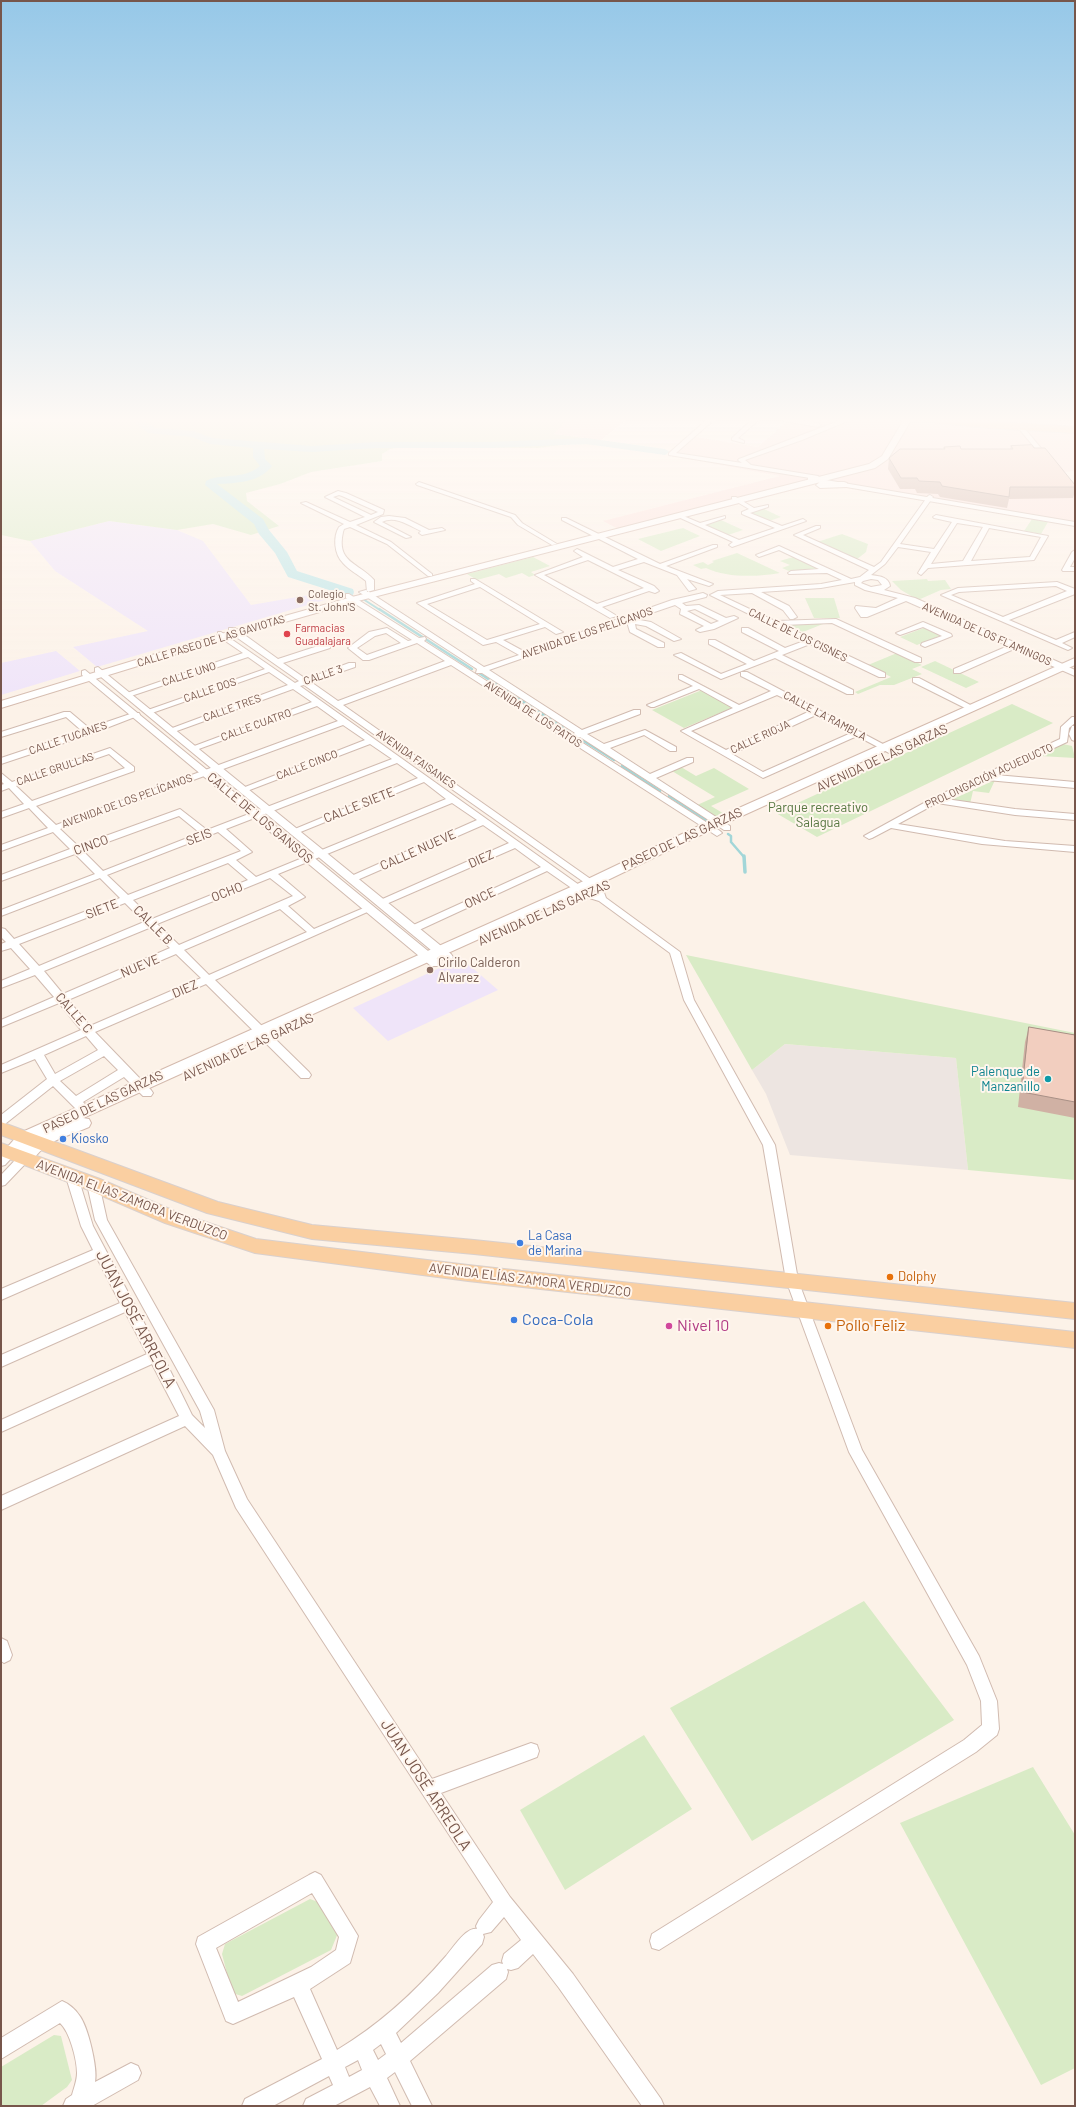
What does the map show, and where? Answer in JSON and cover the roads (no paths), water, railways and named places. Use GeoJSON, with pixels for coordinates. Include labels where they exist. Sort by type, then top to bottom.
{"type":"FeatureCollection","features":[{"type":"Feature","properties":{"kind":"main road","name":"CALLE PASEO DE LAS GAVIOTAS"},"geometry":{"type":"LineString","coordinates":[[367,593],[676,515]]}},
{"type":"Feature","properties":{"kind":"main road","name":"CALLE PASEO DE LAS GAVIOTAS"},"geometry":{"type":"LineString","coordinates":[[1,705],[100,672],[228,633],[430,575],[554,544],[679,516]]}},
{"type":"Feature","properties":{"kind":"main road"},"geometry":{"type":"LineString","coordinates":[[889,749],[972,708],[1072,669]]}},
{"type":"Feature","properties":{"kind":"main road","name":"AVENIDA DE LAS GARZAS"},"geometry":{"type":"LineString","coordinates":[[9,1155],[33,1140],[143,1089],[437,957],[591,890],[717,828],[889,749],[1072,669]]}},
{"type":"Feature","properties":{"kind":"main road","name":"CALLE PASEO DE LAS GAVIOTAS"},"geometry":{"type":"LineString","coordinates":[[1,698],[88,676]]}},
{"type":"Feature","properties":{"kind":"main road","name":"PASEO DE LAS GARZAS"},"geometry":{"type":"LineString","coordinates":[[33,1140],[80,1106],[143,1089]]}},
{"type":"Feature","properties":{"kind":"main road","name":"AVENIDA ELÍAS ZAMORA VERDUZCO"},"geometry":{"type":"LineString","coordinates":[[1,1128],[214,1208],[312,1232],[474,1247],[1075,1311]]}},
{"type":"Feature","properties":{"kind":"main road","name":"AVENIDA ELÍAS ZAMORA VERDUZCO"},"geometry":{"type":"LineString","coordinates":[[9,1155],[93,1184],[172,1218],[255,1246],[468,1273],[1075,1340]]}},
{"type":"Feature","properties":{"kind":"street"},"geometry":{"type":"LineString","coordinates":[[330,515],[388,543],[430,575]]}},
{"type":"Feature","properties":{"kind":"street"},"geometry":{"type":"LineString","coordinates":[[366,515],[370,517]]}},
{"type":"Feature","properties":{"kind":"street"},"geometry":{"type":"LineString","coordinates":[[367,593],[370,580],[360,571],[345,562],[340,550],[338,534],[341,528],[373,515]]}},
{"type":"Feature","properties":{"kind":"street"},"geometry":{"type":"LineString","coordinates":[[511,515],[520,524],[554,544]]}},
{"type":"Feature","properties":{"kind":"street"},"geometry":{"type":"LineString","coordinates":[[750,515],[781,528]]}},
{"type":"Feature","properties":{"kind":"street"},"geometry":{"type":"LineString","coordinates":[[883,563],[885,582],[881,589],[869,589],[857,584],[861,578],[883,563],[917,515]]}},
{"type":"Feature","properties":{"kind":"street"},"geometry":{"type":"LineString","coordinates":[[1026,515],[1075,524]]}},
{"type":"Feature","properties":{"kind":"street"},"geometry":{"type":"LineString","coordinates":[[1044,515],[1075,520]]}},
{"type":"Feature","properties":{"kind":"street"},"geometry":{"type":"LineString","coordinates":[[679,516],[740,543]]}},
{"type":"Feature","properties":{"kind":"street"},"geometry":{"type":"LineString","coordinates":[[408,537],[377,522],[389,517],[395,517],[428,532]]}},
{"type":"Feature","properties":{"kind":"street"},"geometry":{"type":"LineString","coordinates":[[700,525],[723,517]]}},
{"type":"Feature","properties":{"kind":"street"},"geometry":{"type":"LineString","coordinates":[[925,566],[1032,559],[1045,536],[936,517]]}},
{"type":"Feature","properties":{"kind":"street"},"geometry":{"type":"LineString","coordinates":[[564,519],[595,536],[679,575],[719,588],[716,594]]}},
{"type":"Feature","properties":{"kind":"street"},"geometry":{"type":"LineString","coordinates":[[921,573],[956,520]]}},
{"type":"Feature","properties":{"kind":"street"},"geometry":{"type":"LineString","coordinates":[[732,545],[803,521]]}},
{"type":"Feature","properties":{"kind":"street"},"geometry":{"type":"LineString","coordinates":[[966,563],[987,526]]}},
{"type":"Feature","properties":{"kind":"street"},"geometry":{"type":"LineString","coordinates":[[818,528],[797,535],[873,569]]}},
{"type":"Feature","properties":{"kind":"street"},"geometry":{"type":"LineString","coordinates":[[388,543],[428,532],[442,530]]}},
{"type":"Feature","properties":{"kind":"street"},"geometry":{"type":"LineString","coordinates":[[896,545],[935,551]]}},
{"type":"Feature","properties":{"kind":"street"},"geometry":{"type":"LineString","coordinates":[[660,566],[715,546]]}},
{"type":"Feature","properties":{"kind":"street"},"geometry":{"type":"LineString","coordinates":[[759,555],[780,548],[848,580]]}},
{"type":"Feature","properties":{"kind":"street"},"geometry":{"type":"LineString","coordinates":[[577,551],[653,589],[596,607]]}},
{"type":"Feature","properties":{"kind":"street"},"geometry":{"type":"LineString","coordinates":[[1065,570],[1075,552]]}},
{"type":"Feature","properties":{"kind":"street"},"geometry":{"type":"LineString","coordinates":[[589,557],[538,575],[613,616]]}},
{"type":"Feature","properties":{"kind":"street"},"geometry":{"type":"LineString","coordinates":[[613,569],[645,559]]}},
{"type":"Feature","properties":{"kind":"street"},"geometry":{"type":"LineString","coordinates":[[1065,570],[1075,569]]}},
{"type":"Feature","properties":{"kind":"street"},"geometry":{"type":"LineString","coordinates":[[1065,570],[1075,574]]}},
{"type":"Feature","properties":{"kind":"street"},"geometry":{"type":"LineString","coordinates":[[791,574],[828,571]]}},
{"type":"Feature","properties":{"kind":"street"},"geometry":{"type":"LineString","coordinates":[[679,575],[692,590],[703,595],[776,588],[821,586],[871,577],[885,582]]}},
{"type":"Feature","properties":{"kind":"street"},"geometry":{"type":"LineString","coordinates":[[472,580],[559,632]]}},
{"type":"Feature","properties":{"kind":"street","name":"AVENIDA DE LOS FLAMINGOS"},"geometry":{"type":"LineString","coordinates":[[885,582],[944,624],[1009,644],[1072,669]]}},
{"type":"Feature","properties":{"kind":"street"},"geometry":{"type":"LineString","coordinates":[[1068,648],[945,595],[958,590],[1057,584],[1074,591]]}},
{"type":"Feature","properties":{"kind":"street"},"geometry":{"type":"LineString","coordinates":[[480,585],[421,603],[486,643],[546,624]]}},
{"type":"Feature","properties":{"kind":"street"},"geometry":{"type":"LineString","coordinates":[[725,621],[696,607],[685,608],[674,603],[697,585],[776,588]]}},
{"type":"Feature","properties":{"kind":"street","name":"AVENIDA DE LOS FLAMINGOS"},"geometry":{"type":"LineString","coordinates":[[821,586],[869,589],[908,598]]}},
{"type":"Feature","properties":{"kind":"street"},"geometry":{"type":"LineString","coordinates":[[752,590],[786,608],[793,617]]}},
{"type":"Feature","properties":{"kind":"street"},"geometry":{"type":"LineString","coordinates":[[1002,620],[1074,591]]}},
{"type":"Feature","properties":{"kind":"street","name":"AVENIDA DE LOS PATOS"},"geometry":{"type":"LineString","coordinates":[[367,593],[648,778],[717,828]]}},
{"type":"Feature","properties":{"kind":"street","name":"CALLE DE LOS CISNES"},"geometry":{"type":"LineString","coordinates":[[716,594],[882,675]]}},
{"type":"Feature","properties":{"kind":"street","name":"AVENIDA DE LOS PELÍCANOS"},"geometry":{"type":"LineString","coordinates":[[471,674],[628,621],[674,603],[703,595]]}},
{"type":"Feature","properties":{"kind":"street","name":"AVENIDA DE LOS PATOS"},"geometry":{"type":"LineString","coordinates":[[352,598],[569,738],[717,828]]}},
{"type":"Feature","properties":{"kind":"street"},"geometry":{"type":"LineString","coordinates":[[877,610],[908,598]]}},
{"type":"Feature","properties":{"kind":"street"},"geometry":{"type":"LineString","coordinates":[[685,608],[683,612],[711,627]]}},
{"type":"Feature","properties":{"kind":"street"},"geometry":{"type":"LineString","coordinates":[[700,630],[734,618]]}},
{"type":"Feature","properties":{"kind":"street"},"geometry":{"type":"LineString","coordinates":[[628,621],[648,624],[677,639]]}},
{"type":"Feature","properties":{"kind":"street"},"geometry":{"type":"LineString","coordinates":[[628,621],[633,630],[661,645]]}},
{"type":"Feature","properties":{"kind":"street"},"geometry":{"type":"LineString","coordinates":[[774,623],[833,621],[918,660]]}},
{"type":"Feature","properties":{"kind":"street"},"geometry":{"type":"LineString","coordinates":[[900,633],[923,624],[944,624],[948,636],[925,645]]}},
{"type":"Feature","properties":{"kind":"street"},"geometry":{"type":"LineString","coordinates":[[407,644],[387,630],[372,634],[352,648],[366,658],[431,636]]}},
{"type":"Feature","properties":{"kind":"street"},"geometry":{"type":"LineString","coordinates":[[745,630],[785,651]]}},
{"type":"Feature","properties":{"kind":"street"},"geometry":{"type":"LineString","coordinates":[[957,671],[1030,632]]}},
{"type":"Feature","properties":{"kind":"street","name":"AVENIDA FAISANES"},"geometry":{"type":"LineString","coordinates":[[228,633],[249,654],[515,844],[548,867],[591,890]]}},
{"type":"Feature","properties":{"kind":"street","name":"AVENIDA FAISANES"},"geometry":{"type":"LineString","coordinates":[[228,633],[277,662],[304,681],[591,890]]}},
{"type":"Feature","properties":{"kind":"street"},"geometry":{"type":"LineString","coordinates":[[1055,643],[1075,634]]}},
{"type":"Feature","properties":{"kind":"street"},"geometry":{"type":"LineString","coordinates":[[652,649],[686,636]]}},
{"type":"Feature","properties":{"kind":"street"},"geometry":{"type":"LineString","coordinates":[[501,639],[528,654]]}},
{"type":"Feature","properties":{"kind":"street"},"geometry":{"type":"LineString","coordinates":[[678,655],[721,677],[810,641]]}},
{"type":"Feature","properties":{"kind":"street"},"geometry":{"type":"LineString","coordinates":[[712,642],[754,664]]}},
{"type":"Feature","properties":{"kind":"street"},"geometry":{"type":"LineString","coordinates":[[277,662],[328,646]]}},
{"type":"Feature","properties":{"kind":"street","name":"CALLE UNO"},"geometry":{"type":"LineString","coordinates":[[128,694],[249,654]]}},
{"type":"Feature","properties":{"kind":"street"},"geometry":{"type":"LineString","coordinates":[[776,655],[850,692]]}},
{"type":"Feature","properties":{"kind":"street"},"geometry":{"type":"LineString","coordinates":[[336,704],[451,662]]}},
{"type":"Feature","properties":{"kind":"street","name":"CALLE 3"},"geometry":{"type":"LineString","coordinates":[[293,685],[352,664]]}},
{"type":"Feature","properties":{"kind":"street","name":"CALLE DOS"},"geometry":{"type":"LineString","coordinates":[[149,712],[271,669]]}},
{"type":"Feature","properties":{"kind":"street"},"geometry":{"type":"LineString","coordinates":[[100,672],[413,929],[437,957]]}},
{"type":"Feature","properties":{"kind":"street","name":"CALLE LA RAMBLA"},"geometry":{"type":"LineString","coordinates":[[744,674],[889,749]]}},
{"type":"Feature","properties":{"kind":"street","name":"CALLE DE LOS GANSOS"},"geometry":{"type":"LineString","coordinates":[[88,676],[369,909],[437,957]]}},
{"type":"Feature","properties":{"kind":"street"},"geometry":{"type":"LineString","coordinates":[[682,677],[739,708]]}},
{"type":"Feature","properties":{"kind":"street"},"geometry":{"type":"LineString","coordinates":[[916,680],[972,708]]}},
{"type":"Feature","properties":{"kind":"street","name":"CALLE TRES"},"geometry":{"type":"LineString","coordinates":[[171,730],[293,685]]}},
{"type":"Feature","properties":{"kind":"street"},"geometry":{"type":"LineString","coordinates":[[651,705],[700,686]]}},
{"type":"Feature","properties":{"kind":"street"},"geometry":{"type":"LineString","coordinates":[[778,691],[685,731],[763,775],[858,733]]}},
{"type":"Feature","properties":{"kind":"street","name":"CALLE CUATRO"},"geometry":{"type":"LineString","coordinates":[[193,748],[318,703]]}},
{"type":"Feature","properties":{"kind":"street","name":"CALLE RIOJA"},"geometry":{"type":"LineString","coordinates":[[725,754],[817,711]]}},
{"type":"Feature","properties":{"kind":"street"},"geometry":{"type":"LineString","coordinates":[[569,738],[637,712]]}},
{"type":"Feature","properties":{"kind":"street"},"geometry":{"type":"LineString","coordinates":[[1,736],[67,714],[88,732]]}},
{"type":"Feature","properties":{"kind":"street","name":"CALLE TUCANES"},"geometry":{"type":"LineString","coordinates":[[1,761],[136,716]]}},
{"type":"Feature","properties":{"kind":"street","name":"PROLONGACIÓN ACUEDUCTO"},"geometry":{"type":"LineString","coordinates":[[869,836],[936,800],[1064,740],[1072,733],[1065,727],[1075,719]]}},
{"type":"Feature","properties":{"kind":"street","name":"AVENIDA DE LOS PELÍCANOS"},"geometry":{"type":"LineString","coordinates":[[1,848],[344,722]]}},
{"type":"Feature","properties":{"kind":"street"},"geometry":{"type":"LineString","coordinates":[[602,748],[645,732],[673,749]]}},
{"type":"Feature","properties":{"kind":"street","name":"CALLE CINCO"},"geometry":{"type":"LineString","coordinates":[[244,790],[371,741]]}},
{"type":"Feature","properties":{"kind":"street","name":"CALLE GRULLAS"},"geometry":{"type":"LineString","coordinates":[[6,786],[110,751],[131,769],[31,805]]}},
{"type":"Feature","properties":{"kind":"street","name":"SEIS"},"geometry":{"type":"LineString","coordinates":[[1,913],[398,760]]}},
{"type":"Feature","properties":{"kind":"street"},"geometry":{"type":"LineString","coordinates":[[648,778],[690,760]]}},
{"type":"Feature","properties":{"kind":"street","name":"CALLE B"},"geometry":{"type":"LineString","coordinates":[[1,776],[6,786],[31,805],[305,1075]]}},
{"type":"Feature","properties":{"kind":"street"},"geometry":{"type":"LineString","coordinates":[[987,777],[1075,785]]}},
{"type":"Feature","properties":{"kind":"street","name":"CALLE SIETE"},"geometry":{"type":"LineString","coordinates":[[294,831],[424,779]]}},
{"type":"Feature","properties":{"kind":"street","name":"OCHO"},"geometry":{"type":"LineString","coordinates":[[1,985],[452,799]]}},
{"type":"Feature","properties":{"kind":"street"},"geometry":{"type":"LineString","coordinates":[[936,800],[1014,812],[1075,817]]}},
{"type":"Feature","properties":{"kind":"street"},"geometry":{"type":"LineString","coordinates":[[1,815],[31,805]]}},
{"type":"Feature","properties":{"kind":"street","name":"CINCO"},"geometry":{"type":"LineString","coordinates":[[1,878],[180,812],[206,834]]}},
{"type":"Feature","properties":{"kind":"street","name":"CALLE NUEVE"},"geometry":{"type":"LineString","coordinates":[[352,879],[484,821]]}},
{"type":"Feature","properties":{"kind":"street"},"geometry":{"type":"LineString","coordinates":[[889,825],[961,839],[1005,845],[1075,849]]}},
{"type":"Feature","properties":{"kind":"street","name":"SIETE"},"geometry":{"type":"LineString","coordinates":[[1,948],[247,852],[220,829]]}},
{"type":"Feature","properties":{"kind":"street","name":"DIEZ"},"geometry":{"type":"LineString","coordinates":[[381,903],[515,844]]}},
{"type":"Feature","properties":{"kind":"street"},"geometry":{"type":"LineString","coordinates":[[229,859],[255,880]]}},
{"type":"Feature","properties":{"kind":"street","name":"ONCE"},"geometry":{"type":"LineString","coordinates":[[413,929],[548,867]]}},
{"type":"Feature","properties":{"kind":"street","name":"NUEVE"},"geometry":{"type":"LineString","coordinates":[[1,1024],[300,897],[272,874]]}},
{"type":"Feature","properties":{"kind":"street"},"geometry":{"type":"LineString","coordinates":[[591,890],[675,952],[689,1000],[769,1144],[792,1280],[802,1311],[856,1452],[973,1661],[989,1701],[991,1729],[970,1746],[659,1940]]}},
{"type":"Feature","properties":{"kind":"street"},"geometry":{"type":"LineString","coordinates":[[282,905],[313,933]]}},
{"type":"Feature","properties":{"kind":"street","name":"DIEZ"},"geometry":{"type":"LineString","coordinates":[[1,1068],[369,909]]}},
{"type":"Feature","properties":{"kind":"street","name":"CALLE C"},"geometry":{"type":"LineString","coordinates":[[1,931],[90,1030],[105,1051],[143,1089]]}},
{"type":"Feature","properties":{"kind":"street"},"geometry":{"type":"LineString","coordinates":[[1,1121],[53,1080],[105,1051]]}},
{"type":"Feature","properties":{"kind":"street"},"geometry":{"type":"LineString","coordinates":[[37,1053],[53,1080],[80,1106],[125,1071]]}},
{"type":"Feature","properties":{"kind":"street","name":"AVENIDA DE LAS GARZAS"},"geometry":{"type":"LineString","coordinates":[[1,1182],[9,1155]]}},
{"type":"Feature","properties":{"kind":"street","name":"JUAN JOSÉ ARREOLA"},"geometry":{"type":"LineString","coordinates":[[72,1177],[87,1226],[156,1356],[187,1419],[218,1451]]}},
{"type":"Feature","properties":{"kind":"street","name":"JUAN JOSÉ ARREOLA"},"geometry":{"type":"LineString","coordinates":[[93,1184],[101,1220],[208,1410],[218,1451],[241,1503],[504,1903],[566,1981],[654,2106]]}},
{"type":"Feature","properties":{"kind":"street"},"geometry":{"type":"LineString","coordinates":[[1,1295],[100,1252]]}},
{"type":"Feature","properties":{"kind":"street"},"geometry":{"type":"LineString","coordinates":[[1,1361],[129,1305]]}},
{"type":"Feature","properties":{"kind":"street"},"geometry":{"type":"LineString","coordinates":[[1,1426],[156,1356]]}},
{"type":"Feature","properties":{"kind":"street"},"geometry":{"type":"LineString","coordinates":[[1,1503],[187,1419]]}},
{"type":"Feature","properties":{"kind":"street"},"geometry":{"type":"LineString","coordinates":[[428,1789],[531,1751]]}},
{"type":"Feature","properties":{"kind":"street"},"geometry":{"type":"LineString","coordinates":[[315,1881],[349,1936],[343,1956],[318,1974],[298,1985],[233,2014],[205,1944],[315,1881]]}},
{"type":"Feature","properties":{"kind":"street"},"geometry":{"type":"LineString","coordinates":[[252,2106],[332,2063],[384,2030],[435,1984],[504,1903]]}},
{"type":"Feature","properties":{"kind":"street"},"geometry":{"type":"LineString","coordinates":[[313,2106],[375,2074],[399,2057],[534,1941]]}},
{"type":"Feature","properties":{"kind":"street"},"geometry":{"type":"LineString","coordinates":[[298,1985],[345,2089]]}},
{"type":"Feature","properties":{"kind":"street"},"geometry":{"type":"LineString","coordinates":[[1,2049],[62,2011],[73,2022],[81,2046],[87,2074],[79,2104]]}},
{"type":"Feature","properties":{"kind":"street"},"geometry":{"type":"LineString","coordinates":[[384,2030],[399,2057],[422,2106]]}},
{"type":"Feature","properties":{"kind":"street"},"geometry":{"type":"LineString","coordinates":[[360,2046],[390,2106]]}},
{"type":"Feature","properties":{"kind":"street"},"geometry":{"type":"LineString","coordinates":[[79,2104],[131,2074]]}},
{"type":"Feature","properties":{"kind":"waterway"},"geometry":{"type":"LineString","coordinates":[[250,515],[259,522],[263,531],[281,552],[292,574],[348,592]]}},
{"type":"Feature","properties":{"kind":"waterway"},"geometry":{"type":"LineString","coordinates":[[363,599],[380,610]]}},
{"type":"Feature","properties":{"kind":"waterway"},"geometry":{"type":"LineString","coordinates":[[379,609],[472,669]]}},
{"type":"Feature","properties":{"kind":"waterway"},"geometry":{"type":"LineString","coordinates":[[479,673],[571,733]]}},
{"type":"Feature","properties":{"kind":"waterway"},"geometry":{"type":"LineString","coordinates":[[579,738],[614,760]]}},
{"type":"Feature","properties":{"kind":"waterway"},"geometry":{"type":"LineString","coordinates":[[622,766],[660,791]]}},
{"type":"Feature","properties":{"kind":"waterway"},"geometry":{"type":"LineString","coordinates":[[669,796],[709,822]]}},
{"type":"Feature","properties":{"kind":"waterway"},"geometry":{"type":"LineString","coordinates":[[728,834],[731,836],[731,842],[744,857]]}},
{"type":"Feature","properties":{"kind":"waterway"},"geometry":{"type":"LineString","coordinates":[[744,856],[745,872]]}},
{"type":"Feature","properties":{"kind":"place","name":"Colegio St. John'S"},"geometry":{"type":"Point","coordinates":[300,600]}},
{"type":"Feature","properties":{"kind":"place","name":"Farmacias Guadalajara"},"geometry":{"type":"Point","coordinates":[287,634]}},
{"type":"Feature","properties":{"kind":"place","name":"Cirilo Calderon Alvarez"},"geometry":{"type":"Point","coordinates":[430,970]}},
{"type":"Feature","properties":{"kind":"place","name":"Palenque de Manzanillo"},"geometry":{"type":"Point","coordinates":[1048,1079]}},
{"type":"Feature","properties":{"kind":"place","name":"Kiosko"},"geometry":{"type":"Point","coordinates":[63,1139]}},
{"type":"Feature","properties":{"kind":"place","name":"La Casa de Marina"},"geometry":{"type":"Point","coordinates":[520,1243]}},
{"type":"Feature","properties":{"kind":"place","name":"Dolphy"},"geometry":{"type":"Point","coordinates":[890,1277]}},
{"type":"Feature","properties":{"kind":"place","name":"Coca-Cola"},"geometry":{"type":"Point","coordinates":[514,1320]}},
{"type":"Feature","properties":{"kind":"place","name":"Nivel 10"},"geometry":{"type":"Point","coordinates":[669,1326]}},
{"type":"Feature","properties":{"kind":"place","name":"Pollo Feliz"},"geometry":{"type":"Point","coordinates":[828,1326]}},
{"type":"Feature","properties":{"kind":"park label","name":"Parque recreativo Salagua"},"geometry":{"type":"Point","coordinates":[818,816]}}]}
